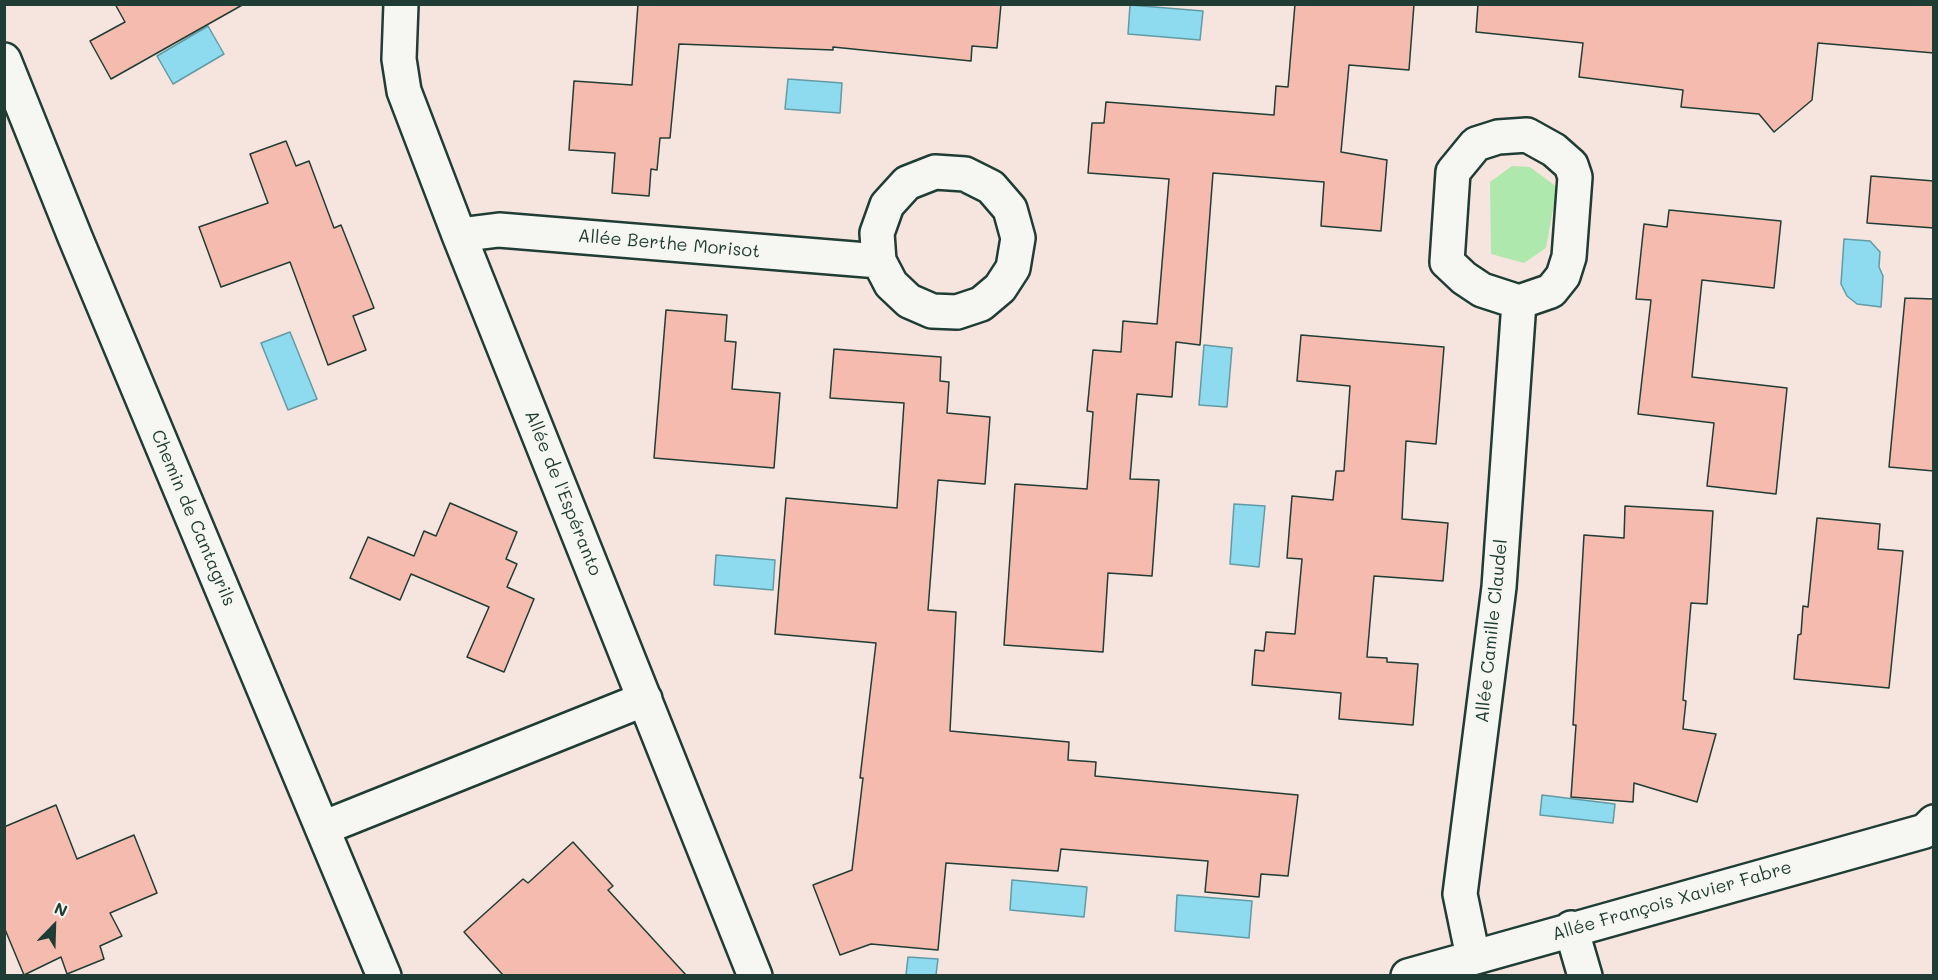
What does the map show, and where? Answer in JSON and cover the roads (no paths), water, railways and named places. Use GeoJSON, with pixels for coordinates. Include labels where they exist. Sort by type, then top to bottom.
{"type":"FeatureCollection","features":[{"type":"Feature","properties":{"kind":"street","name":"Allée de l'Espéranto"},"geometry":{"type":"LineString","coordinates":[[401,4],[399,59],[404,91],[459,235],[755,975]]}},
{"type":"Feature","properties":{"kind":"street","name":"Chemin de Cantagrils"},"geometry":{"type":"LineString","coordinates":[[4,60],[75,237],[384,975]]}},
{"type":"Feature","properties":{"kind":"street"},"geometry":{"type":"LineString","coordinates":[[1527,135],[1554,150],[1571,165],[1575,177],[1569,257],[1563,276],[1551,291],[1519,302],[1482,290],[1464,278],[1447,262],[1453,172],[1476,144],[1498,137],[1527,135]]}},
{"type":"Feature","properties":{"kind":"street"},"geometry":{"type":"LineString","coordinates":[[935,172],[964,174],[991,187],[1010,209],[1018,238],[1013,268],[1000,288],[981,304],[957,312],[932,311],[909,301],[891,284],[879,261],[877,232],[887,205],[907,183],[935,172]]}},
{"type":"Feature","properties":{"kind":"street","name":"Allée Berthe Morisot"},"geometry":{"type":"LineString","coordinates":[[459,235],[499,230],[879,261]]}},
{"type":"Feature","properties":{"kind":"street","name":"Allée Camille Claudel"},"geometry":{"type":"LineString","coordinates":[[1473,957],[1460,894],[1499,587],[1519,302]]}},
{"type":"Feature","properties":{"kind":"street"},"geometry":{"type":"LineString","coordinates":[[323,828],[645,699]]}},
{"type":"Feature","properties":{"kind":"street","name":"Allée François Xavier Fabre"},"geometry":{"type":"LineString","coordinates":[[1408,975],[1924,831],[1934,822]]}},
{"type":"Feature","properties":{"kind":"street"},"geometry":{"type":"LineString","coordinates":[[1571,928],[1585,975]]}},
{"type":"Feature","properties":{"kind":"water"},"geometry":{"type":"Polygon","coordinates":[[[1130,5],[1203,11],[1200,40],[1128,34],[1130,5]]]}},
{"type":"Feature","properties":{"kind":"water"},"geometry":{"type":"Polygon","coordinates":[[[208,26],[224,54],[173,84],[157,56],[208,26]]]}},
{"type":"Feature","properties":{"kind":"water"},"geometry":{"type":"Polygon","coordinates":[[[788,79],[842,83],[840,113],[785,109],[788,79]]]}},
{"type":"Feature","properties":{"kind":"water"},"geometry":{"type":"Polygon","coordinates":[[[1844,239],[1870,241],[1880,252],[1879,267],[1883,276],[1881,307],[1857,304],[1847,296],[1841,284],[1844,239]]]}},
{"type":"Feature","properties":{"kind":"water"},"geometry":{"type":"Polygon","coordinates":[[[290,332],[317,399],[288,410],[261,343],[290,332]]]}},
{"type":"Feature","properties":{"kind":"water"},"geometry":{"type":"Polygon","coordinates":[[[1204,345],[1232,348],[1227,407],[1199,405],[1204,345]]]}},
{"type":"Feature","properties":{"kind":"water"},"geometry":{"type":"Polygon","coordinates":[[[1234,504],[1265,506],[1259,567],[1230,564],[1234,504]]]}},
{"type":"Feature","properties":{"kind":"water"},"geometry":{"type":"Polygon","coordinates":[[[716,555],[775,560],[773,590],[714,585],[716,555]]]}},
{"type":"Feature","properties":{"kind":"water"},"geometry":{"type":"Polygon","coordinates":[[[1542,795],[1615,804],[1613,823],[1540,815],[1542,795]]]}},
{"type":"Feature","properties":{"kind":"water"},"geometry":{"type":"Polygon","coordinates":[[[1012,880],[1087,887],[1084,917],[1010,910],[1012,880]]]}},
{"type":"Feature","properties":{"kind":"water"},"geometry":{"type":"Polygon","coordinates":[[[1177,895],[1252,901],[1249,938],[1175,931],[1177,895]]]}},
{"type":"Feature","properties":{"kind":"water"},"geometry":{"type":"Polygon","coordinates":[[[908,957],[938,959],[936,975],[906,975],[908,957]]]}}]}
